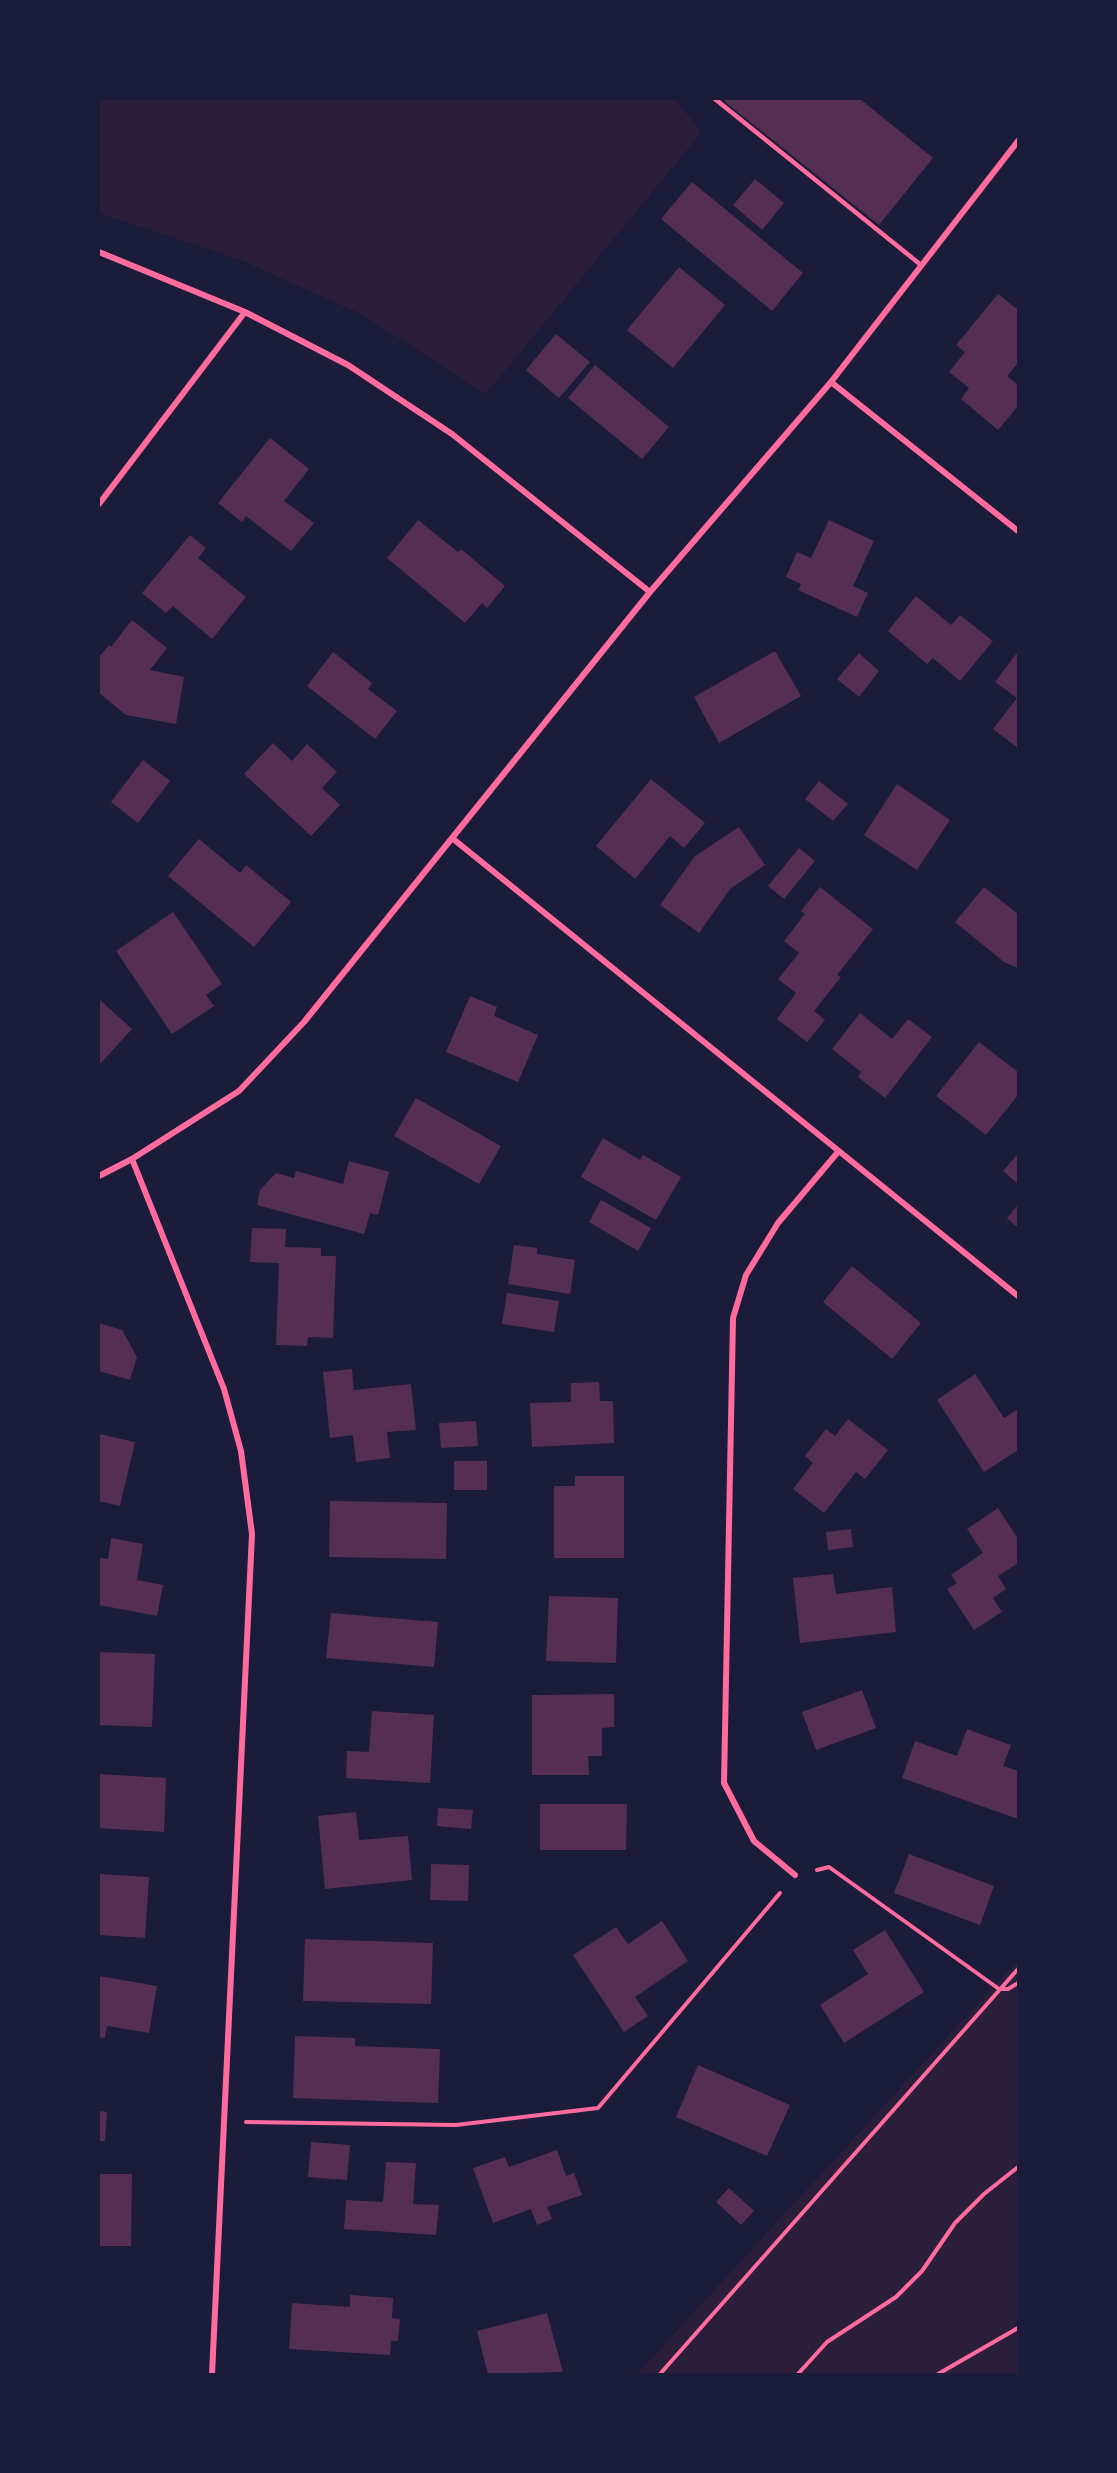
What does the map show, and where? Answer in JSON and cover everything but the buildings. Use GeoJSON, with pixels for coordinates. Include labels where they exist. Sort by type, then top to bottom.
{"type":"FeatureCollection","features":[{"type":"Feature","properties":{"kind":"street"},"geometry":{"type":"LineString","coordinates":[[99,1176],[132,1159],[239,1091],[304,1022],[650,592],[831,382],[1018,141]]}},
{"type":"Feature","properties":{"kind":"street"},"geometry":{"type":"LineString","coordinates":[[99,252],[244,312],[348,365],[452,434],[650,592]]}},
{"type":"Feature","properties":{"kind":"street"},"geometry":{"type":"LineString","coordinates":[[99,504],[244,312]]}},
{"type":"Feature","properties":{"kind":"street"},"geometry":{"type":"LineString","coordinates":[[831,382],[1018,531]]}},
{"type":"Feature","properties":{"kind":"street"},"geometry":{"type":"LineString","coordinates":[[452,838],[1018,1296]]}},
{"type":"Feature","properties":{"kind":"street"},"geometry":{"type":"LineString","coordinates":[[795,1875],[754,1841],[724,1783],[733,1318],[746,1275],[772,1232],[838,1152]]}},
{"type":"Feature","properties":{"kind":"street"},"geometry":{"type":"LineString","coordinates":[[132,1159],[224,1389],[241,1451],[252,1534],[213,2374]]}},
{"type":"Feature","properties":{"kind":"lane"},"geometry":{"type":"LineString","coordinates":[[715,99],[921,265]]}},
{"type":"Feature","properties":{"kind":"path"},"geometry":{"type":"LineString","coordinates":[[225,2122],[456,2125],[598,2108],[795,1875],[830,1867],[999,1989],[1008,1989],[1018,1983]]}},
{"type":"Feature","properties":{"kind":"path"},"geometry":{"type":"LineString","coordinates":[[660,2374],[1018,1969]]}},
{"type":"Feature","properties":{"kind":"path"},"geometry":{"type":"LineString","coordinates":[[798,2374],[827,2342],[896,2297],[922,2271],[955,2223],[984,2194],[1018,2167]]}},
{"type":"Feature","properties":{"kind":"path"},"geometry":{"type":"LineString","coordinates":[[938,2374],[1018,2328]]}},
{"type":"Feature","properties":{"kind":"shaded area"},"geometry":{"type":"Polygon","coordinates":[[[99,99],[676,99],[701,133],[486,394],[361,314],[238,259],[99,213],[99,99]]]}},
{"type":"Feature","properties":{"kind":"shaded area"},"geometry":{"type":"Polygon","coordinates":[[[1018,1960],[1018,2374],[637,2374],[1018,1960]]]}}]}
